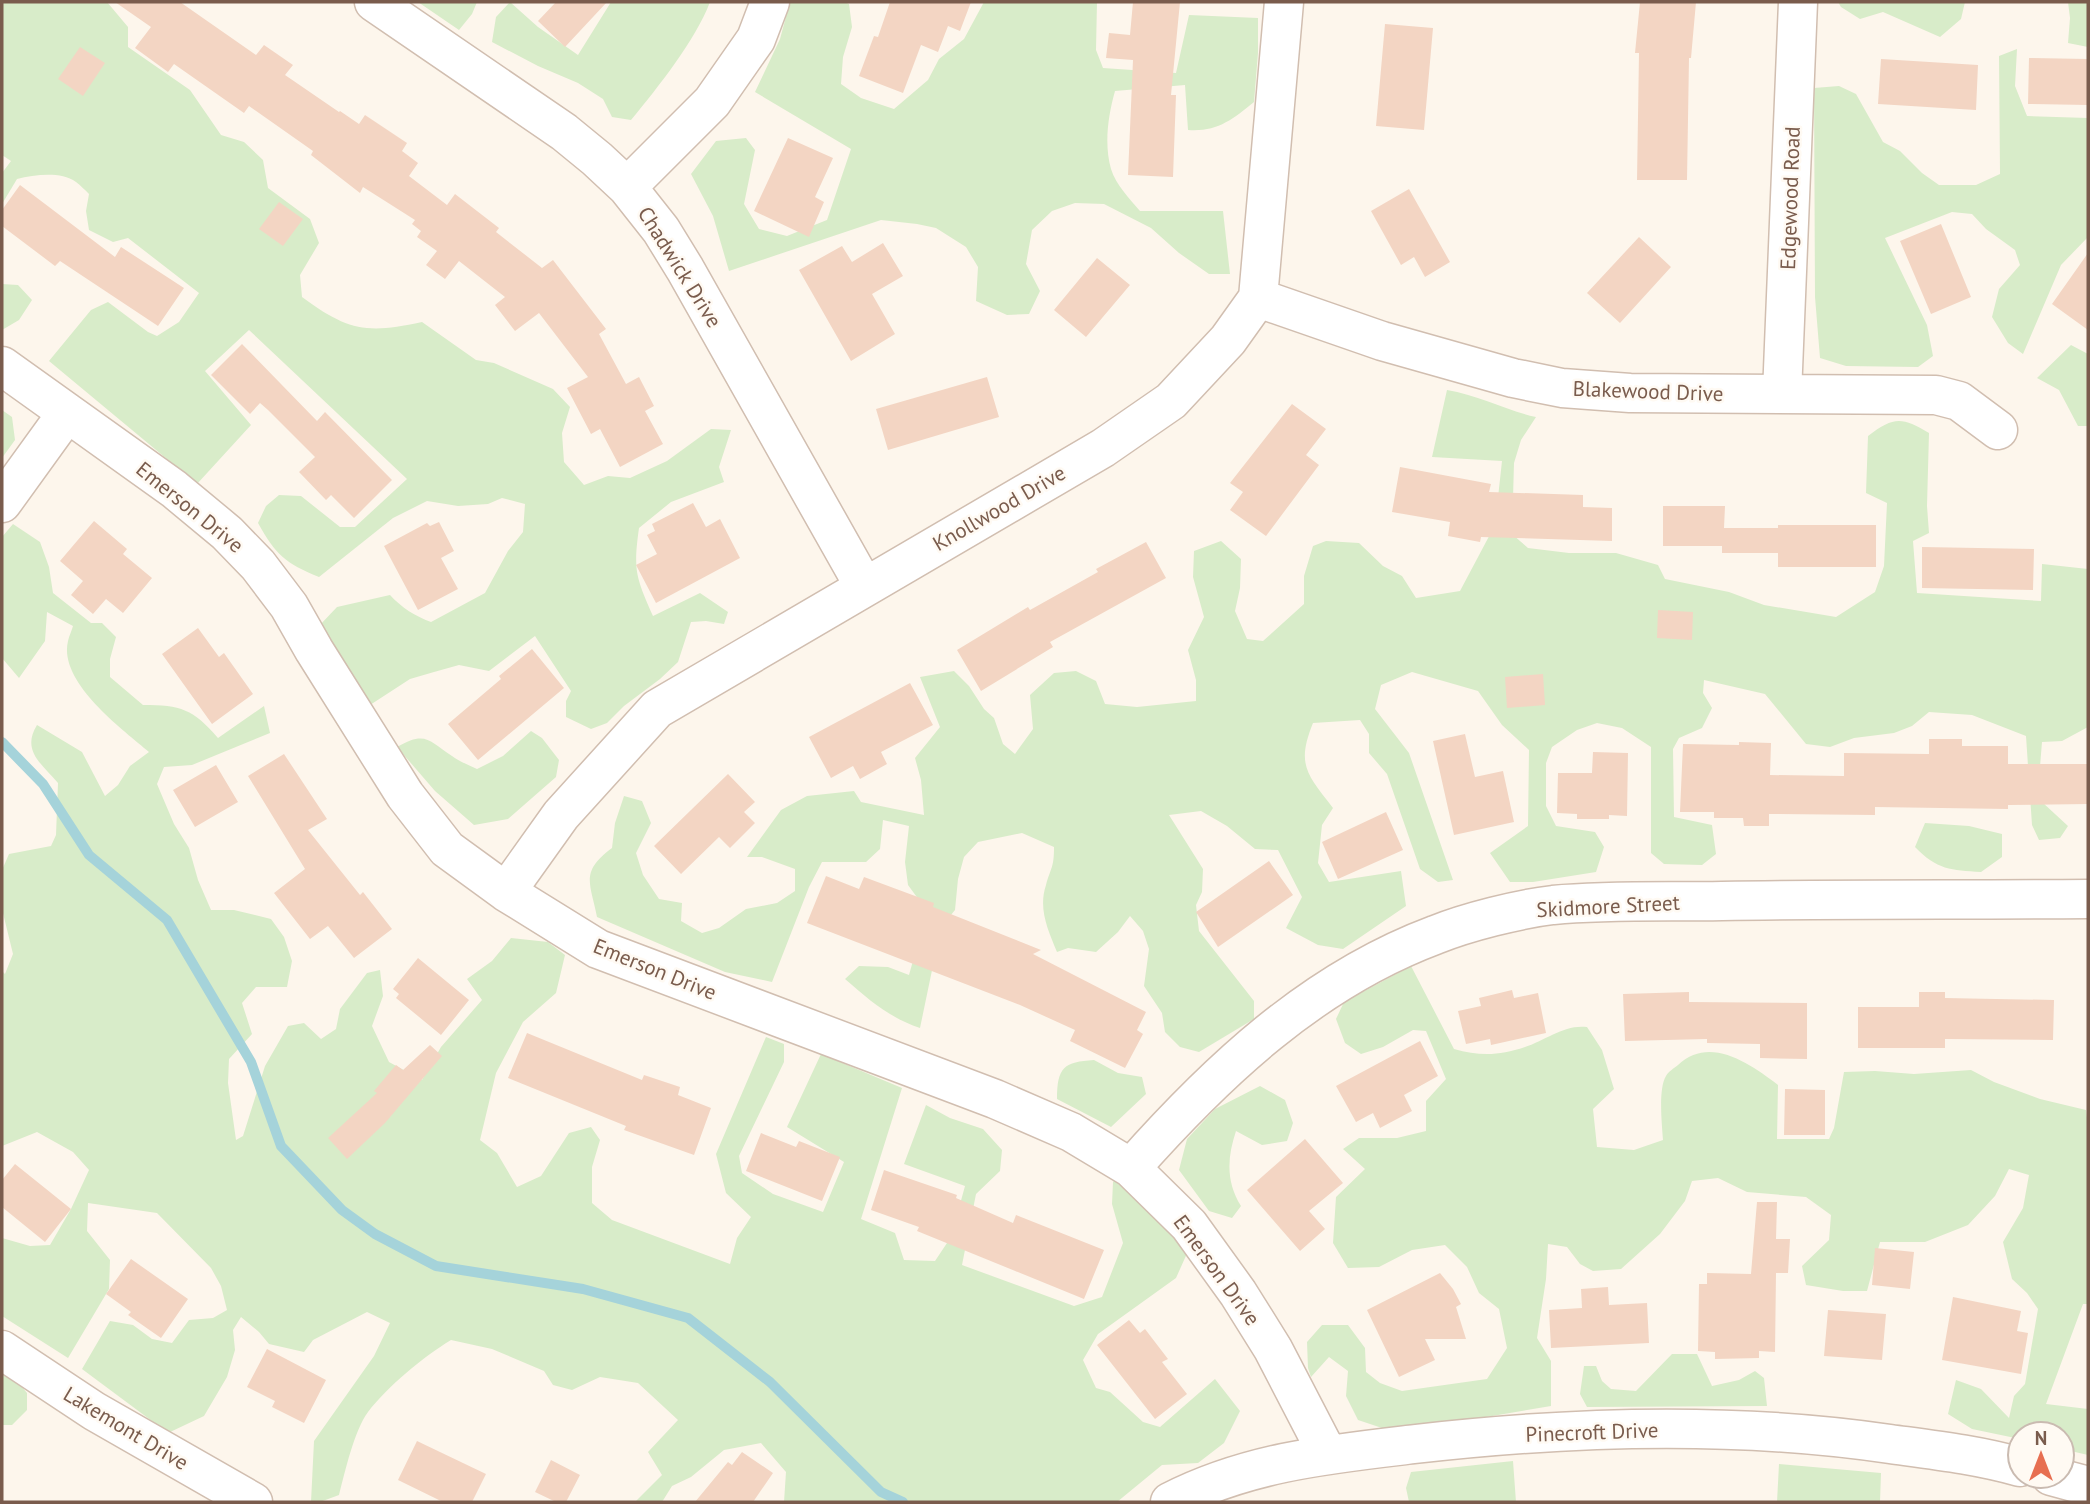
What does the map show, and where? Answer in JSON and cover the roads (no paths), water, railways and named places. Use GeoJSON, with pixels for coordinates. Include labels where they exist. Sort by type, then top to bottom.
{"type":"FeatureCollection","features":[{"type":"Feature","properties":{"kind":"street","name":"Chadwick Drive"},"geometry":{"type":"LineString","coordinates":[[374,2],[564,132],[627,187],[661,230],[864,586]]}},
{"type":"Feature","properties":{"kind":"street"},"geometry":{"type":"LineString","coordinates":[[627,187],[712,102],[756,39],[770,2]]}},
{"type":"Feature","properties":{"kind":"street"},"geometry":{"type":"LineString","coordinates":[[1258,298],[1284,2]]}},
{"type":"Feature","properties":{"kind":"street","name":"Edgewood Road"},"geometry":{"type":"LineString","coordinates":[[1782,394],[1798,2]]}},
{"type":"Feature","properties":{"kind":"street","name":"Blakewood Drive"},"geometry":{"type":"LineString","coordinates":[[1258,298],[1382,341],[1513,378],[1562,388],[1602,393],[1936,395],[1959,401],[1998,430]]}},
{"type":"Feature","properties":{"kind":"street","name":"Knollwood Drive"},"geometry":{"type":"LineString","coordinates":[[506,892],[561,815],[657,709],[1103,448],[1171,401],[1228,340],[1258,298]]}},
{"type":"Feature","properties":{"kind":"street","name":"Emerson Drive"},"geometry":{"type":"LineString","coordinates":[[2,366],[174,489],[227,533],[258,565],[289,606],[405,795],[447,849],[506,892],[598,949],[995,1099],[1071,1132],[1131,1168],[1189,1226],[1238,1293],[1273,1349],[1327,1453]]}},
{"type":"Feature","properties":{"kind":"street"},"geometry":{"type":"LineString","coordinates":[[2,503],[67,413]]}},
{"type":"Feature","properties":{"kind":"street","name":"Skidmore Street"},"geometry":{"type":"LineString","coordinates":[[1131,1168],[1165,1130],[1247,1049],[1292,1012],[1390,954],[1436,934],[1551,906],[1578,904],[1764,900],[2088,899]]}},
{"type":"Feature","properties":{"kind":"street","name":"Lakemont Drive"},"geometry":{"type":"LineString","coordinates":[[2,1350],[94,1411],[200,1490],[253,1502]]}},
{"type":"Feature","properties":{"kind":"street","name":"Pinecroft Drive"},"geometry":{"type":"LineString","coordinates":[[1170,1502],[1280,1462],[1327,1453],[1523,1433],[1719,1429],[1818,1434],[2006,1463]]}},
{"type":"Feature","properties":{"kind":"waterway"},"geometry":{"type":"LineString","coordinates":[[2,742],[43,784],[89,855],[167,920],[251,1062],[281,1146],[342,1210],[375,1234],[436,1266],[583,1289],[688,1318],[770,1382],[881,1492],[903,1502]]}}]}
